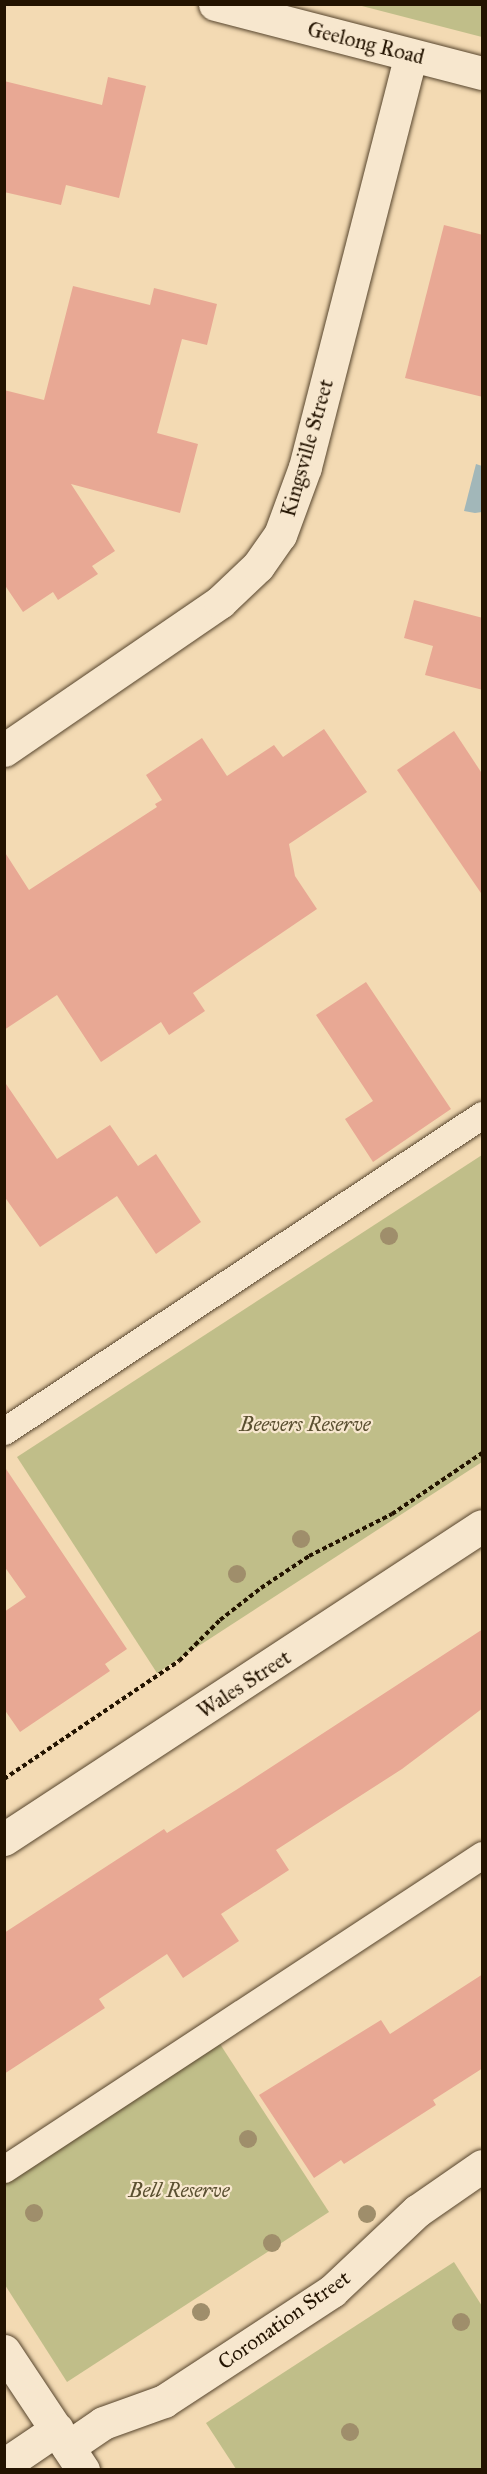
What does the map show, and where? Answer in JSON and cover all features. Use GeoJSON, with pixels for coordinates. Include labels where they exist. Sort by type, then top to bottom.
{"type":"FeatureCollection","features":[{"type":"Feature","properties":{"kind":"street","name":"Geelong Road"},"geometry":{"type":"LineString","coordinates":[[215,4],[483,73]]}},
{"type":"Feature","properties":{"kind":"street","name":"Kingsville Street"},"geometry":{"type":"LineString","coordinates":[[4,750],[220,602],[258,566],[280,535],[305,467],[411,55]]}},
{"type":"Feature","properties":{"kind":"street","name":"Wales Street"},"geometry":{"type":"LineString","coordinates":[[4,1839],[483,1526]]}},
{"type":"Feature","properties":{"kind":"street","name":"Coronation Street"},"geometry":{"type":"LineString","coordinates":[[4,2465],[69,2449],[103,2423],[170,2397],[332,2291],[417,2211],[483,2166]]}},
{"type":"Feature","properties":{"kind":"street"},"geometry":{"type":"LineString","coordinates":[[4,2351],[69,2449]]}},
{"type":"Feature","properties":{"kind":"lane"},"geometry":{"type":"LineString","coordinates":[[4,1431],[483,1115]]}},
{"type":"Feature","properties":{"kind":"lane"},"geometry":{"type":"LineString","coordinates":[[4,2169],[483,1854]]}},
{"type":"Feature","properties":{"kind":"path"},"geometry":{"type":"LineString","coordinates":[[4,1779],[179,1661],[220,1620],[261,1588],[309,1556],[392,1514],[483,1453]]}},
{"type":"Feature","properties":{"kind":"green space"},"geometry":{"type":"Polygon","coordinates":[[[358,5],[482,5],[482,37],[358,5]]]}},
{"type":"Feature","properties":{"kind":"green space","name":"Beevers Reserve"},"geometry":{"type":"Polygon","coordinates":[[[482,1155],[482,1462],[157,1673],[17,1457],[482,1155]]]}},
{"type":"Feature","properties":{"kind":"green space","name":"Bell Reserve"},"geometry":{"type":"Polygon","coordinates":[[[220,2044],[329,2212],[67,2382],[5,2285],[5,2184],[220,2044]]]}},
{"type":"Feature","properties":{"kind":"green space"},"geometry":{"type":"Polygon","coordinates":[[[454,2262],[482,2306],[482,2469],[236,2469],[206,2423],[454,2262]]]}},
{"type":"Feature","properties":{"kind":"shaded area"},"geometry":{"type":"Polygon","coordinates":[[[476,464],[482,466],[482,512],[475,513],[464,511],[476,464]]]}},
{"type":"Feature","properties":{"kind":"building"},"geometry":{"type":"Polygon","coordinates":[[[108,77],[146,86],[119,198],[66,185],[61,205],[4,192],[4,81],[102,105],[108,77]]]}},
{"type":"Feature","properties":{"kind":"building"},"geometry":{"type":"Polygon","coordinates":[[[444,225],[483,235],[483,397],[405,378],[444,225]]]}},
{"type":"Feature","properties":{"kind":"building"},"geometry":{"type":"Polygon","coordinates":[[[73,286],[150,305],[154,288],[217,304],[207,345],[182,339],[157,433],[198,444],[180,513],[71,484],[115,551],[92,566],[98,574],[58,600],[53,592],[23,612],[4,584],[4,390],[44,400],[73,286]]]}},
{"type":"Feature","properties":{"kind":"building"},"geometry":{"type":"Polygon","coordinates":[[[414,600],[483,618],[483,690],[425,675],[433,646],[404,638],[414,600]]]}},
{"type":"Feature","properties":{"kind":"building"},"geometry":{"type":"Polygon","coordinates":[[[324,729],[367,792],[289,844],[295,876],[317,909],[193,993],[205,1011],[169,1035],[161,1022],[101,1062],[57,995],[4,1030],[4,851],[29,890],[157,807],[155,804],[162,800],[146,775],[202,738],[227,776],[274,745],[283,757],[324,729]]]}},
{"type":"Feature","properties":{"kind":"building"},"geometry":{"type":"Polygon","coordinates":[[[454,731],[483,775],[483,896],[397,770],[454,731]]]}},
{"type":"Feature","properties":{"kind":"building"},"geometry":{"type":"Polygon","coordinates":[[[366,982],[451,1109],[373,1162],[345,1119],[373,1101],[316,1015],[366,982]]]}},
{"type":"Feature","properties":{"kind":"building"},"geometry":{"type":"Polygon","coordinates":[[[4,1081],[57,1159],[110,1125],[138,1166],[156,1154],[201,1222],[156,1254],[117,1196],[40,1247],[4,1196],[4,1081]]]}},
{"type":"Feature","properties":{"kind":"building"},"geometry":{"type":"Polygon","coordinates":[[[4,1466],[127,1649],[105,1664],[110,1671],[20,1732],[4,1709],[4,1612],[26,1597],[4,1566],[4,1466]]]}},
{"type":"Feature","properties":{"kind":"building"},"geometry":{"type":"Polygon","coordinates":[[[483,1629],[483,1708],[402,1769],[276,1850],[289,1870],[221,1914],[239,1941],[183,1978],[167,1954],[99,1999],[105,2008],[4,2074],[4,1933],[164,1829],[167,1833],[236,1790],[483,1629]]]}},
{"type":"Feature","properties":{"kind":"building"},"geometry":{"type":"Polygon","coordinates":[[[483,1974],[483,2068],[433,2100],[436,2105],[344,2164],[341,2160],[314,2178],[259,2095],[381,2020],[390,2034],[483,1974]]]}}]}
